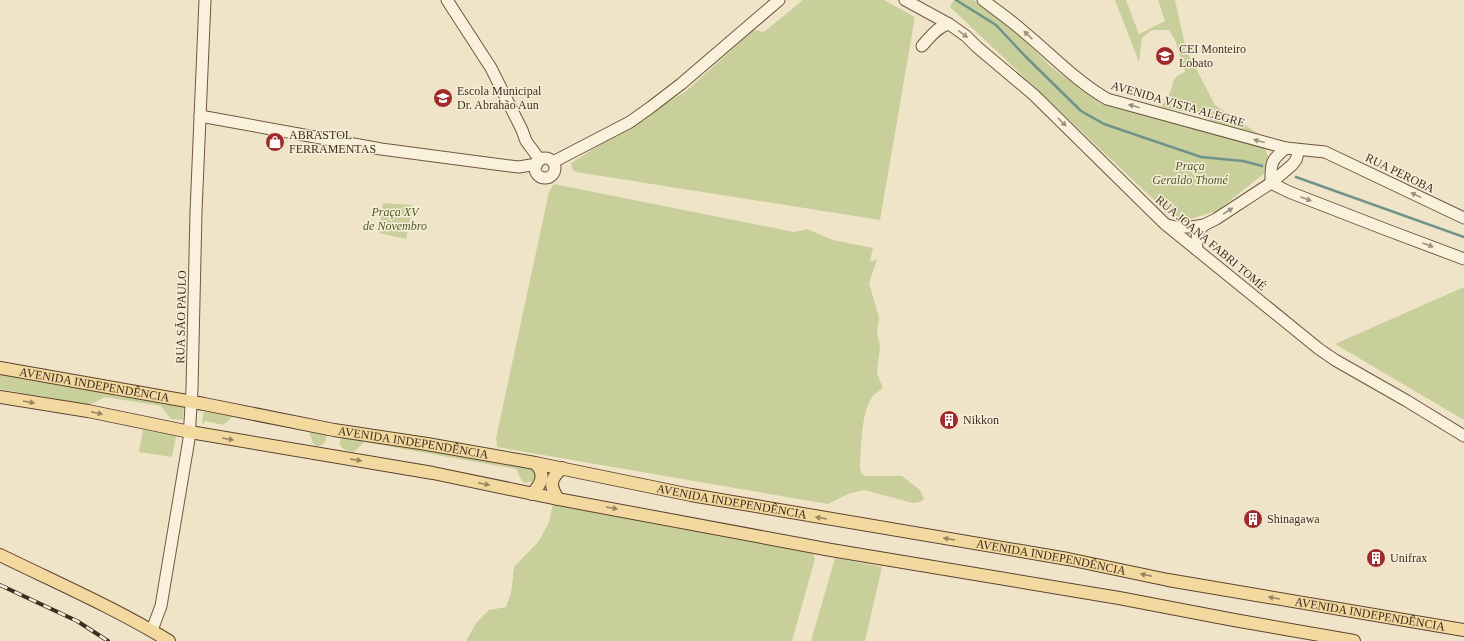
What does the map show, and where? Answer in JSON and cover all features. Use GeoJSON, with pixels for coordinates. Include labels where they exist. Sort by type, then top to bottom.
{"type":"FeatureCollection","features":[{"type":"Feature","properties":{"kind":"main road","name":"AVENIDA INDEPENDÊNCIA"},"geometry":{"type":"LineString","coordinates":[[0,368],[192,402],[334,430],[535,462],[691,495],[1068,559],[1168,580],[1464,630]]}},
{"type":"Feature","properties":{"kind":"main road"},"geometry":{"type":"LineString","coordinates":[[0,397],[88,411],[190,432],[433,474],[831,550],[1119,598],[1354,641]]}},
{"type":"Feature","properties":{"kind":"main road"},"geometry":{"type":"LineString","coordinates":[[532,494],[537,489],[542,477],[541,468],[535,462]]}},
{"type":"Feature","properties":{"kind":"main road"},"geometry":{"type":"LineString","coordinates":[[558,499],[553,491],[552,481],[562,468]]}},
{"type":"Feature","properties":{"kind":"main road"},"geometry":{"type":"LineString","coordinates":[[0,556],[88,596],[152,630],[169,641]]}},
{"type":"Feature","properties":{"kind":"street","name":"RUA SÃO PAULO"},"geometry":{"type":"LineString","coordinates":[[152,630],[161,606],[190,432],[205,0]]}},
{"type":"Feature","properties":{"kind":"street"},"geometry":{"type":"LineString","coordinates":[[447,0],[491,68],[545,178],[552,176],[555,169],[553,162]]}},
{"type":"Feature","properties":{"kind":"street"},"geometry":{"type":"LineString","coordinates":[[553,162],[630,122],[651,107],[681,84],[779,0]]}},
{"type":"Feature","properties":{"kind":"street","name":"RUA JOANA FABRI TOMÉ"},"geometry":{"type":"LineString","coordinates":[[905,0],[949,24],[966,36],[1034,95],[1165,224],[1330,357],[1407,401],[1464,436]]}},
{"type":"Feature","properties":{"kind":"street","name":"AVENIDA VISTA ALEGRE"},"geometry":{"type":"LineString","coordinates":[[983,0],[1024,32],[1082,83],[1107,99],[1286,148],[1325,152]]}},
{"type":"Feature","properties":{"kind":"street"},"geometry":{"type":"LineString","coordinates":[[922,46],[938,29],[949,24]]}},
{"type":"Feature","properties":{"kind":"street"},"geometry":{"type":"LineString","coordinates":[[200,116],[381,149],[519,167],[538,166],[546,159],[553,162]]}},
{"type":"Feature","properties":{"kind":"street"},"geometry":{"type":"LineString","coordinates":[[1271,183],[1271,163],[1277,155],[1286,148]]}},
{"type":"Feature","properties":{"kind":"street"},"geometry":{"type":"LineString","coordinates":[[1197,250],[1197,235],[1200,228],[1271,183],[1292,165],[1296,160],[1299,150]]}},
{"type":"Feature","properties":{"kind":"street","name":"RUA PEROBA"},"geometry":{"type":"LineString","coordinates":[[1325,152],[1464,218]]}},
{"type":"Feature","properties":{"kind":"street"},"geometry":{"type":"LineString","coordinates":[[1271,183],[1303,198],[1464,259]]}},
{"type":"Feature","properties":{"kind":"street"},"geometry":{"type":"LineString","coordinates":[[1165,224],[1176,227],[1204,225]]}},
{"type":"Feature","properties":{"kind":"green space"},"geometry":{"type":"Polygon","coordinates":[[[803,0],[884,0],[915,17],[880,220],[576,172],[572,169],[571,163],[686,91],[754,30],[764,32],[803,0]]]}},
{"type":"Feature","properties":{"kind":"green space","name":"Praça Geraldo Thomé"},"geometry":{"type":"Polygon","coordinates":[[[954,0],[974,0],[1019,34],[1050,66],[1100,103],[1265,148],[1268,156],[1266,172],[1217,211],[1187,220],[1169,214],[950,7],[954,0]]]}},
{"type":"Feature","properties":{"kind":"green space"},"geometry":{"type":"Polygon","coordinates":[[[1115,0],[1126,0],[1139,34],[1165,21],[1158,0],[1175,0],[1186,49],[1215,105],[1262,136],[1262,140],[1222,127],[1202,115],[1161,107],[1168,97],[1174,79],[1185,72],[1175,40],[1169,30],[1152,30],[1142,38],[1139,62],[1115,0]]]}},
{"type":"Feature","properties":{"kind":"green space"},"geometry":{"type":"Polygon","coordinates":[[[554,184],[794,232],[807,229],[833,240],[873,248],[870,261],[877,260],[869,283],[879,317],[877,333],[880,346],[877,373],[883,388],[873,396],[866,411],[862,430],[860,468],[862,474],[866,476],[902,476],[920,490],[924,499],[920,502],[913,503],[864,490],[848,494],[828,504],[497,447],[496,438],[549,192],[554,184]]]}},
{"type":"Feature","properties":{"kind":"green space","name":"Praça XV de Novembro"},"geometry":{"type":"Polygon","coordinates":[[[383,203],[413,205],[406,239],[379,233],[383,203]]]}},
{"type":"Feature","properties":{"kind":"green space"},"geometry":{"type":"Polygon","coordinates":[[[1464,287],[1464,420],[1335,344],[1464,287]]]}},
{"type":"Feature","properties":{"kind":"green space"},"geometry":{"type":"Polygon","coordinates":[[[0,372],[184,404],[183,420],[171,419],[161,406],[105,397],[90,405],[0,389],[0,372]]]}},
{"type":"Feature","properties":{"kind":"green space"},"geometry":{"type":"Polygon","coordinates":[[[204,408],[327,433],[325,442],[322,445],[317,446],[313,443],[309,432],[232,417],[223,425],[206,421],[202,424],[204,408]]]}},
{"type":"Feature","properties":{"kind":"green space"},"geometry":{"type":"Polygon","coordinates":[[[143,430],[176,436],[172,457],[139,452],[143,430]]]}},
{"type":"Feature","properties":{"kind":"green space"},"geometry":{"type":"Polygon","coordinates":[[[346,435],[535,467],[536,480],[526,483],[522,481],[516,469],[364,442],[354,452],[343,449],[340,444],[342,438],[346,435]]]}},
{"type":"Feature","properties":{"kind":"green space"},"geometry":{"type":"Polygon","coordinates":[[[559,501],[747,538],[813,553],[815,559],[792,641],[466,641],[477,622],[489,610],[506,607],[511,593],[514,567],[539,541],[549,522],[553,504],[559,501]]]}},
{"type":"Feature","properties":{"kind":"green space"},"geometry":{"type":"Polygon","coordinates":[[[835,558],[882,567],[865,641],[811,641],[835,558]]]}},
{"type":"Feature","properties":{"kind":"waterway"},"geometry":{"type":"LineString","coordinates":[[956,0],[996,25],[1081,111],[1104,124],[1201,157],[1243,161],[1262,166]]}},
{"type":"Feature","properties":{"kind":"waterway"},"geometry":{"type":"LineString","coordinates":[[1296,177],[1464,237]]}},
{"type":"Feature","properties":{"kind":"railway"},"geometry":{"type":"LineString","coordinates":[[0,585],[77,621],[108,641]]}},
{"type":"Feature","properties":{"kind":"place","name":"CEI Monteiro Lobato"},"geometry":{"type":"Point","coordinates":[1165,56]}},
{"type":"Feature","properties":{"kind":"place","name":"Escola Municipal Dr. Abrahão Aun"},"geometry":{"type":"Point","coordinates":[443,98]}},
{"type":"Feature","properties":{"kind":"place","name":"ABRASTOL FERRAMENTAS"},"geometry":{"type":"Point","coordinates":[275,142]}},
{"type":"Feature","properties":{"kind":"place","name":"Nikkon"},"geometry":{"type":"Point","coordinates":[949,420]}},
{"type":"Feature","properties":{"kind":"place","name":"Shinagawa"},"geometry":{"type":"Point","coordinates":[1253,519]}},
{"type":"Feature","properties":{"kind":"place","name":"Unifrax"},"geometry":{"type":"Point","coordinates":[1376,558]}}]}
